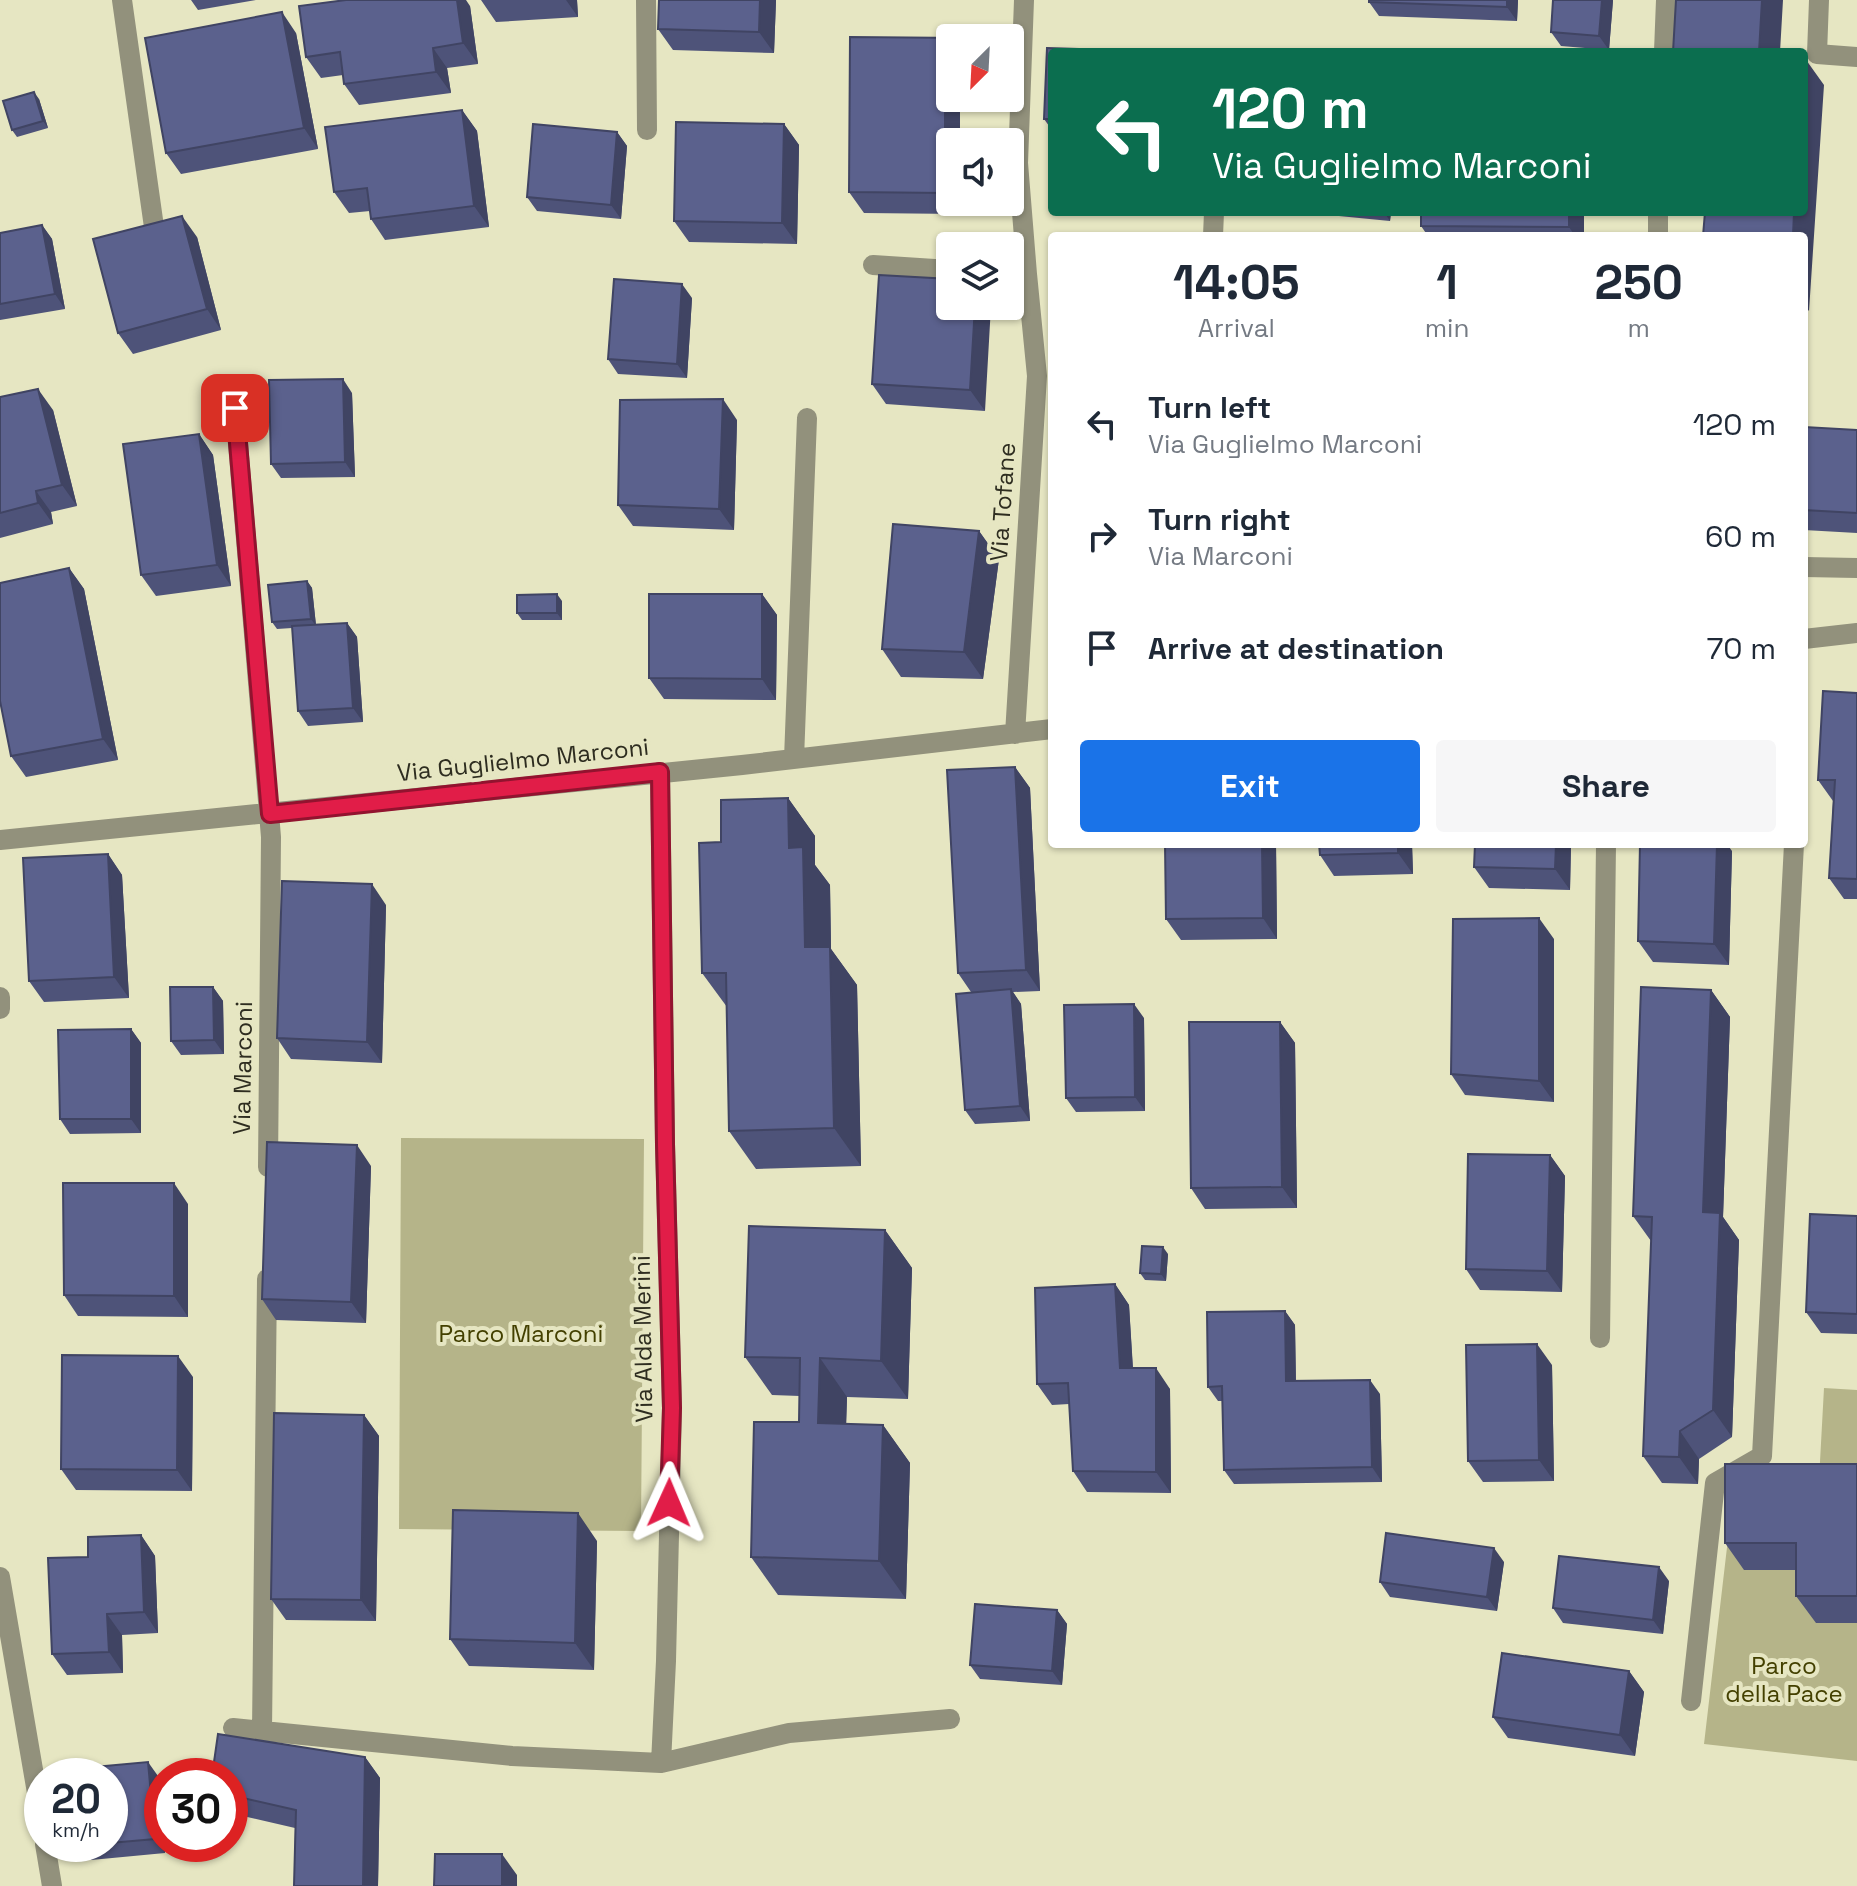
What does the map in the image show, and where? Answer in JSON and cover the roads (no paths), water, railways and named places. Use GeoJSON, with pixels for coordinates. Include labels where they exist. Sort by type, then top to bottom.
{"type":"FeatureCollection","features":[{"type":"Feature","properties":{"kind":"street"},"geometry":{"type":"LineString","coordinates":[[122,0],[154,227]]}},
{"type":"Feature","properties":{"kind":"street"},"geometry":{"type":"LineString","coordinates":[[646,0],[647,130]]}},
{"type":"Feature","properties":{"kind":"street","name":"Via Tofane"},"geometry":{"type":"LineString","coordinates":[[1018,232],[1024,0]]}},
{"type":"Feature","properties":{"kind":"street"},"geometry":{"type":"LineString","coordinates":[[1664,48],[1666,0]]}},
{"type":"Feature","properties":{"kind":"street"},"geometry":{"type":"LineString","coordinates":[[1819,0],[1817,54],[1857,57]]}},
{"type":"Feature","properties":{"kind":"street"},"geometry":{"type":"LineString","coordinates":[[873,265],[936,269]]}},
{"type":"Feature","properties":{"kind":"street","name":"Via Tofane"},"geometry":{"type":"LineString","coordinates":[[1015,734],[1037,376],[1024,306]]}},
{"type":"Feature","properties":{"kind":"street","name":"Via Marconi"},"geometry":{"type":"LineString","coordinates":[[235,408],[270,814],[268,1188]]}},
{"type":"Feature","properties":{"kind":"street"},"geometry":{"type":"LineString","coordinates":[[794,759],[807,418]]}},
{"type":"Feature","properties":{"kind":"street"},"geometry":{"type":"LineString","coordinates":[[1808,567],[1857,568]]}},
{"type":"Feature","properties":{"kind":"street"},"geometry":{"type":"LineString","coordinates":[[1808,639],[1857,633]]}},
{"type":"Feature","properties":{"kind":"street","name":"Via Guglielmo Marconi"},"geometry":{"type":"LineString","coordinates":[[0,840],[794,759],[1048,730]]}},
{"type":"Feature","properties":{"kind":"street","name":"Via Alda Merini"},"geometry":{"type":"LineString","coordinates":[[660,772],[672,1408],[661,1763]]}},
{"type":"Feature","properties":{"kind":"street"},"geometry":{"type":"LineString","coordinates":[[1600,1338],[1606,848]]}},
{"type":"Feature","properties":{"kind":"street"},"geometry":{"type":"LineString","coordinates":[[1691,1701],[1715,1483],[1762,1456],[1794,848]]}},
{"type":"Feature","properties":{"kind":"street"},"geometry":{"type":"LineString","coordinates":[[0,997],[0,1009]]}},
{"type":"Feature","properties":{"kind":"street"},"geometry":{"type":"LineString","coordinates":[[262,1731],[267,1252]]}},
{"type":"Feature","properties":{"kind":"street"},"geometry":{"type":"LineString","coordinates":[[0,1577],[31,1758]]}},
{"type":"Feature","properties":{"kind":"street"},"geometry":{"type":"LineString","coordinates":[[233,1728],[512,1756],[661,1763],[789,1733],[950,1719]]}},
{"type":"Feature","properties":{"kind":"street"},"geometry":{"type":"LineString","coordinates":[[48,1862],[52,1886]]}},
{"type":"Feature","properties":{"kind":"park label","name":"Parco Marconi"},"geometry":{"type":"Point","coordinates":[521,1334]}},
{"type":"Feature","properties":{"kind":"park label","name":"Parco della Pace"},"geometry":{"type":"Point","coordinates":[1784,1680]}}]}
